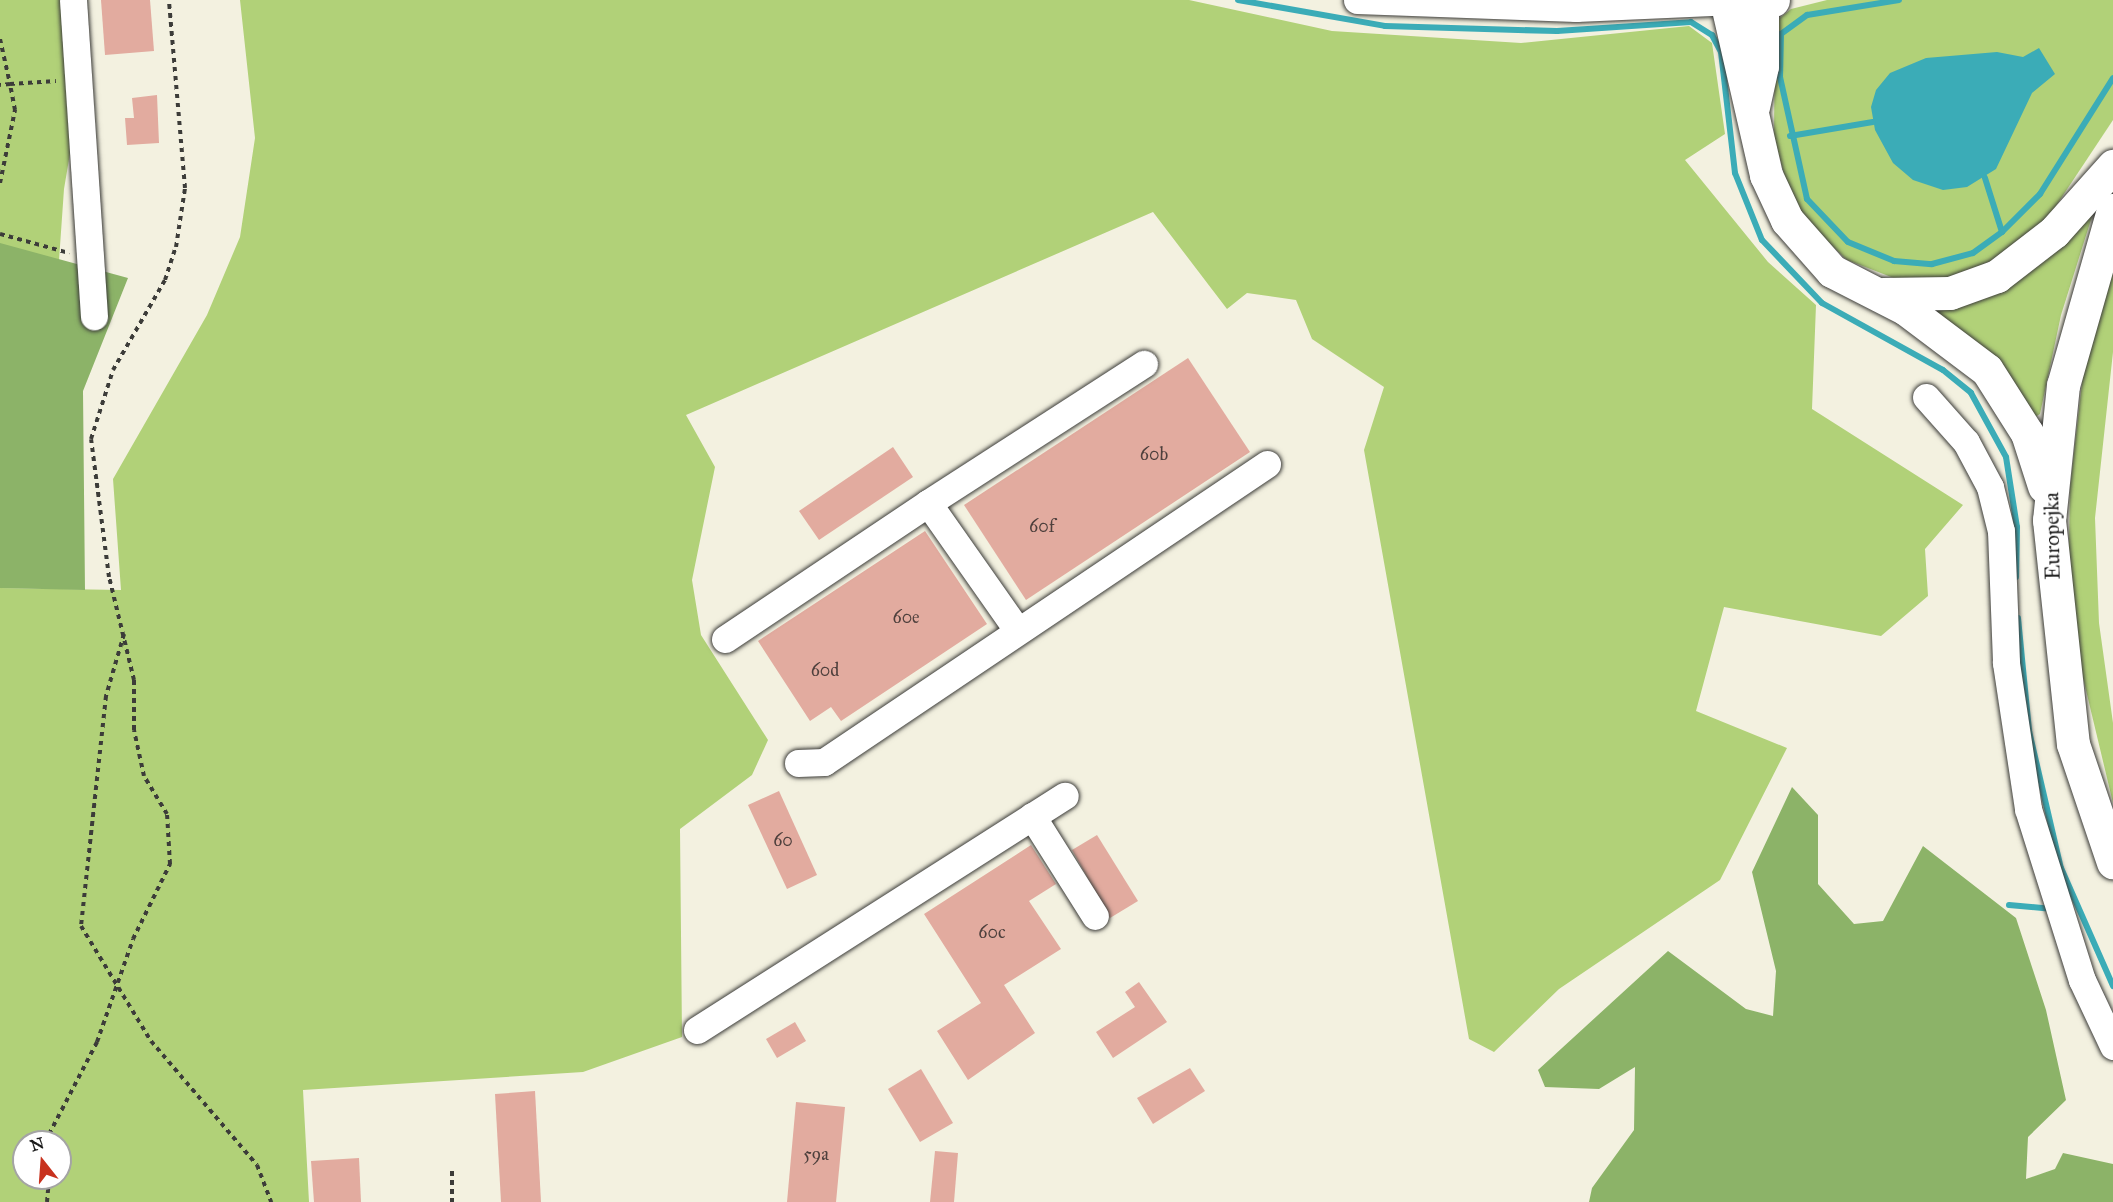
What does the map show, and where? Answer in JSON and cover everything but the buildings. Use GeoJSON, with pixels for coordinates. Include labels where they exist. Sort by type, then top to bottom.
{"type":"FeatureCollection","features":[{"type":"Feature","properties":{"kind":"main road"},"geometry":{"type":"LineString","coordinates":[[1753,107],[1762,66],[1766,0]]}},
{"type":"Feature","properties":{"kind":"main road"},"geometry":{"type":"LineString","coordinates":[[1726,1],[1753,107],[1766,175],[1787,220],[1832,271],[1948,337],[2003,390],[2037,458],[2049,520]]}},
{"type":"Feature","properties":{"kind":"main road"},"geometry":{"type":"LineString","coordinates":[[1872,292],[1934,295],[1997,276],[2054,232],[2113,166]]}},
{"type":"Feature","properties":{"kind":"main road","name":"Europejka"},"geometry":{"type":"LineString","coordinates":[[2113,210],[2063,385],[2049,520],[2073,744],[2113,862]]}},
{"type":"Feature","properties":{"kind":"street"},"geometry":{"type":"LineString","coordinates":[[73,0],[94,316]]}},
{"type":"Feature","properties":{"kind":"street"},"geometry":{"type":"LineString","coordinates":[[1357,0],[1513,2],[1576,8],[1766,0]]}},
{"type":"Feature","properties":{"kind":"street"},"geometry":{"type":"LineString","coordinates":[[725,639],[928,503],[1144,364]]}},
{"type":"Feature","properties":{"kind":"street"},"geometry":{"type":"LineString","coordinates":[[1926,397],[1966,442],[1990,486],[2001,531],[2006,663],[2028,809],[2082,980],[2113,1046]]}},
{"type":"Feature","properties":{"kind":"street"},"geometry":{"type":"LineString","coordinates":[[798,763],[824,762],[1016,628],[1267,464]]}},
{"type":"Feature","properties":{"kind":"street"},"geometry":{"type":"LineString","coordinates":[[928,503],[1016,628]]}},
{"type":"Feature","properties":{"kind":"street"},"geometry":{"type":"LineString","coordinates":[[697,1030],[1065,796]]}},
{"type":"Feature","properties":{"kind":"street"},"geometry":{"type":"LineString","coordinates":[[1032,816],[1095,916]]}},
{"type":"Feature","properties":{"kind":"path"},"geometry":{"type":"LineString","coordinates":[[51,1130],[97,1042],[116,987],[170,864],[171,839],[167,814],[144,776],[124,633],[109,577],[91,440],[112,370],[165,280],[176,247],[185,188],[170,0]]}},
{"type":"Feature","properties":{"kind":"path"},"geometry":{"type":"LineString","coordinates":[[0,39],[15,110],[0,183]]}},
{"type":"Feature","properties":{"kind":"path"},"geometry":{"type":"LineString","coordinates":[[0,85],[79,80]]}},
{"type":"Feature","properties":{"kind":"path"},"geometry":{"type":"LineString","coordinates":[[0,234],[69,253],[89,230]]}},
{"type":"Feature","properties":{"kind":"path"},"geometry":{"type":"LineString","coordinates":[[124,633],[106,696],[80,903],[81,926],[116,987],[203,1108],[257,1165],[271,1202]]}},
{"type":"Feature","properties":{"kind":"path"},"geometry":{"type":"LineString","coordinates":[[452,1171],[452,1202]]}},
{"type":"Feature","properties":{"kind":"green space"},"geometry":{"type":"Polygon","coordinates":[[[0,0],[80,0],[84,70],[64,189],[52,361],[0,355],[0,0]]]}},
{"type":"Feature","properties":{"kind":"green space"},"geometry":{"type":"Polygon","coordinates":[[[240,0],[1189,0],[1332,31],[1521,43],[1689,26],[1712,43],[1725,134],[1685,160],[1768,262],[1816,305],[1812,409],[1963,505],[1925,549],[1928,596],[1881,636],[1724,607],[1696,711],[1787,748],[1720,880],[1559,989],[1494,1052],[1469,1039],[1364,450],[1384,387],[1312,339],[1296,300],[1247,293],[1227,309],[1153,212],[686,415],[715,467],[692,580],[701,635],[768,740],[752,775],[680,829],[682,1037],[583,1072],[303,1090],[309,1202],[0,1202],[0,588],[121,590],[113,479],[207,315],[240,237],[255,138],[240,0]]]}},
{"type":"Feature","properties":{"kind":"green space"},"geometry":{"type":"Polygon","coordinates":[[[1827,0],[2113,0],[2113,120],[2050,215],[2023,245],[1956,278],[1899,280],[1847,260],[1806,221],[1786,181],[1774,138],[1775,22],[1791,9],[1827,0]]]}},
{"type":"Feature","properties":{"kind":"green space"},"geometry":{"type":"Polygon","coordinates":[[[2095,207],[2061,315],[2040,414],[2035,417],[1922,306],[2095,207]]]}},
{"type":"Feature","properties":{"kind":"green space"},"geometry":{"type":"Polygon","coordinates":[[[0,243],[128,278],[83,391],[85,590],[0,588],[0,243]]]}},
{"type":"Feature","properties":{"kind":"green space"},"geometry":{"type":"Polygon","coordinates":[[[2113,259],[2113,352],[2095,518],[2099,623],[2113,723],[2113,803],[2079,661],[2069,548],[2070,487],[2084,366],[2113,259]]]}},
{"type":"Feature","properties":{"kind":"green space"},"geometry":{"type":"Polygon","coordinates":[[[1792,787],[1818,815],[1818,884],[1854,924],[1883,921],[1923,846],[2016,918],[2046,1010],[2066,1100],[2028,1137],[2026,1179],[2055,1169],[2063,1153],[2113,1164],[2113,1202],[1589,1202],[1592,1188],[1634,1130],[1635,1067],[1599,1089],[1545,1087],[1538,1070],[1668,951],[1746,1009],[1773,1016],[1776,971],[1752,872],[1792,787]]]}},
{"type":"Feature","properties":{"kind":"water"},"geometry":{"type":"Polygon","coordinates":[[[2039,48],[2055,74],[2032,93],[1996,169],[1967,187],[1943,190],[1913,180],[1893,163],[1875,130],[1871,107],[1876,90],[1890,73],[1926,58],[1997,52],[2023,57],[2039,48]]]}},
{"type":"Feature","properties":{"kind":"waterway"},"geometry":{"type":"LineString","coordinates":[[1238,0],[1385,26],[1557,31],[1691,22],[1712,35],[1721,52],[1735,173],[1762,240],[1822,303],[1943,370],[1971,393],[2006,457],[2017,527],[2016,577]]}},
{"type":"Feature","properties":{"kind":"waterway"},"geometry":{"type":"LineString","coordinates":[[1899,0],[1807,15],[1781,34],[1780,77],[1807,199],[1848,242],[1894,261],[1932,264],[1973,253],[2002,232],[1985,178]]}},
{"type":"Feature","properties":{"kind":"waterway"},"geometry":{"type":"LineString","coordinates":[[2002,232],[2040,194],[2113,78]]}},
{"type":"Feature","properties":{"kind":"waterway"},"geometry":{"type":"LineString","coordinates":[[1790,136],[1873,122]]}},
{"type":"Feature","properties":{"kind":"waterway"},"geometry":{"type":"LineString","coordinates":[[2018,618],[2029,731],[2061,868],[2113,986]]}},
{"type":"Feature","properties":{"kind":"waterway"},"geometry":{"type":"LineString","coordinates":[[2009,905],[2053,909]]}}]}
